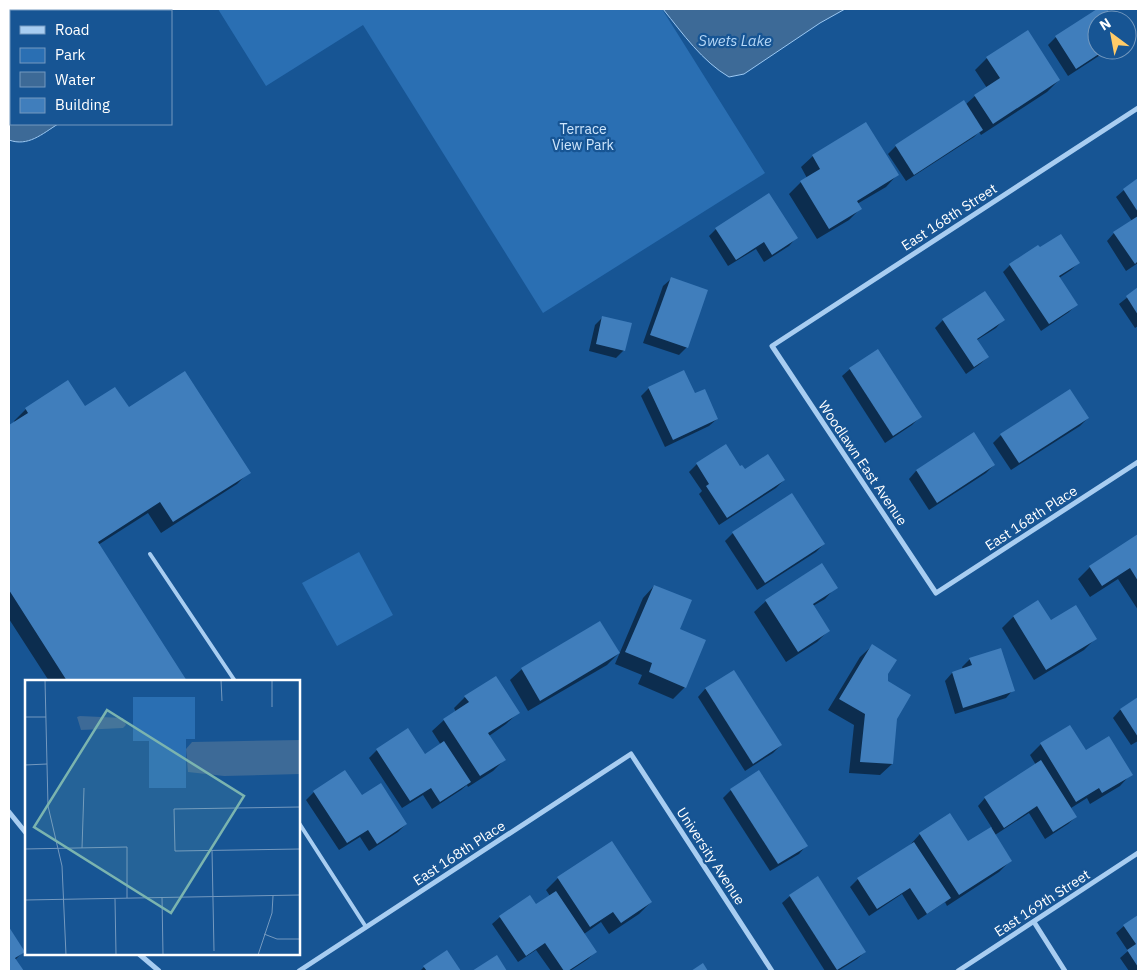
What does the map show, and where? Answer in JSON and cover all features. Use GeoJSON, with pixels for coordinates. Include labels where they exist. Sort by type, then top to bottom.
{"type":"FeatureCollection","features":[{"type":"Feature","properties":{"kind":"street","name":"East 168th Street"},"geometry":{"type":"LineString","coordinates":[[772,346],[1138,108]]}},
{"type":"Feature","properties":{"kind":"street","name":"Woodlawn East Avenue"},"geometry":{"type":"LineString","coordinates":[[772,346],[936,593]]}},
{"type":"Feature","properties":{"kind":"street","name":"East 168th Place"},"geometry":{"type":"LineString","coordinates":[[936,593],[1138,462]]}},
{"type":"Feature","properties":{"kind":"street","name":"East 168th Place"},"geometry":{"type":"LineString","coordinates":[[299,971],[631,754]]}},
{"type":"Feature","properties":{"kind":"street","name":"University Avenue"},"geometry":{"type":"LineString","coordinates":[[631,754],[772,971]]}},
{"type":"Feature","properties":{"kind":"street"},"geometry":{"type":"LineString","coordinates":[[9,812],[25,832]]}},
{"type":"Feature","properties":{"kind":"street","name":"East 169th Street"},"geometry":{"type":"LineString","coordinates":[[958,971],[1138,853]]}},
{"type":"Feature","properties":{"kind":"street"},"geometry":{"type":"LineString","coordinates":[[1034,922],[1065,971]]}},
{"type":"Feature","properties":{"kind":"street"},"geometry":{"type":"LineString","coordinates":[[140,955],[159,971]]}},
{"type":"Feature","properties":{"kind":"lane"},"geometry":{"type":"LineString","coordinates":[[150,554],[234,680]]}},
{"type":"Feature","properties":{"kind":"lane"},"geometry":{"type":"LineString","coordinates":[[300,825],[366,927]]}},
{"type":"Feature","properties":{"kind":"green space","name":"Terrace View Park"},"geometry":{"type":"Polygon","coordinates":[[[218,9],[662,9],[765,173],[543,313],[363,25],[266,86],[218,9]]]}},
{"type":"Feature","properties":{"kind":"green space"},"geometry":{"type":"Polygon","coordinates":[[[359,552],[393,615],[337,646],[302,583],[359,552]]]}},
{"type":"Feature","properties":{"kind":"water"},"geometry":{"type":"Polygon","coordinates":[[[163,9],[164,10],[66,10],[163,9]]]}},
{"type":"Feature","properties":{"kind":"water","name":"Swets Lake"},"geometry":{"type":"Polygon","coordinates":[[[663,9],[845,9],[820,23],[744,74],[729,77],[719,71],[702,55],[663,9]]]}},
{"type":"Feature","properties":{"kind":"water"},"geometry":{"type":"Polygon","coordinates":[[[9,43],[10,125],[56,125],[29,141],[16,142],[9,140],[9,43]]]}},
{"type":"Feature","properties":{"kind":"building"},"geometry":{"type":"Polygon","coordinates":[[[1087,15],[1087,60],[1090,60],[1076,69],[1055,36],[1087,15]]]}},
{"type":"Feature","properties":{"kind":"building"},"geometry":{"type":"Polygon","coordinates":[[[1028,30],[1060,80],[993,124],[974,95],[1000,78],[986,57],[1028,30]]]}},
{"type":"Feature","properties":{"kind":"building"},"geometry":{"type":"Polygon","coordinates":[[[964,100],[983,130],[914,175],[895,145],[964,100]]]}},
{"type":"Feature","properties":{"kind":"building"},"geometry":{"type":"Polygon","coordinates":[[[866,122],[899,175],[857,201],[862,209],[829,229],[800,181],[820,169],[812,155],[866,122]]]}},
{"type":"Feature","properties":{"kind":"building"},"geometry":{"type":"Polygon","coordinates":[[[1138,178],[1138,212],[1123,189],[1138,178]]]}},
{"type":"Feature","properties":{"kind":"building"},"geometry":{"type":"Polygon","coordinates":[[[769,193],[798,238],[772,255],[764,242],[736,260],[715,228],[769,193]]]}},
{"type":"Feature","properties":{"kind":"building"},"geometry":{"type":"Polygon","coordinates":[[[1138,216],[1138,261],[1135,264],[1113,232],[1138,216]]]}},
{"type":"Feature","properties":{"kind":"building"},"geometry":{"type":"Polygon","coordinates":[[[1061,234],[1080,263],[1059,276],[1078,305],[1049,324],[1009,264],[1038,245],[1040,247],[1061,234]]]}},
{"type":"Feature","properties":{"kind":"building"},"geometry":{"type":"Polygon","coordinates":[[[671,277],[708,290],[688,348],[650,335],[671,277]]]}},
{"type":"Feature","properties":{"kind":"building"},"geometry":{"type":"Polygon","coordinates":[[[1138,287],[1138,315],[1126,296],[1138,287]]]}},
{"type":"Feature","properties":{"kind":"building"},"geometry":{"type":"Polygon","coordinates":[[[985,291],[1005,320],[977,339],[989,357],[974,367],[942,319],[985,291]]]}},
{"type":"Feature","properties":{"kind":"building"},"geometry":{"type":"Polygon","coordinates":[[[602,316],[632,323],[625,351],[596,344],[602,316]]]}},
{"type":"Feature","properties":{"kind":"building"},"geometry":{"type":"Polygon","coordinates":[[[878,349],[922,417],[893,436],[849,368],[878,349]]]}},
{"type":"Feature","properties":{"kind":"building"},"geometry":{"type":"Polygon","coordinates":[[[684,370],[695,393],[705,389],[718,419],[673,440],[648,387],[684,370]]]}},
{"type":"Feature","properties":{"kind":"building"},"geometry":{"type":"Polygon","coordinates":[[[185,371],[251,473],[173,522],[160,502],[98,542],[186,680],[66,680],[9,590],[9,425],[28,413],[25,408],[68,380],[85,406],[115,387],[129,407],[185,371]]]}},
{"type":"Feature","properties":{"kind":"building"},"geometry":{"type":"Polygon","coordinates":[[[1070,389],[1089,418],[1019,463],[1000,434],[1070,389]]]}},
{"type":"Feature","properties":{"kind":"building"},"geometry":{"type":"Polygon","coordinates":[[[974,432],[995,465],[937,503],[916,470],[974,432]]]}},
{"type":"Feature","properties":{"kind":"building"},"geometry":{"type":"Polygon","coordinates":[[[726,444],[740,466],[742,465],[745,469],[768,454],[785,480],[727,518],[706,486],[709,484],[696,463],[726,444]]]}},
{"type":"Feature","properties":{"kind":"building"},"geometry":{"type":"Polygon","coordinates":[[[792,493],[825,544],[765,583],[732,532],[792,493]]]}},
{"type":"Feature","properties":{"kind":"building"},"geometry":{"type":"Polygon","coordinates":[[[1138,534],[1138,581],[1130,568],[1102,586],[1089,566],[1138,534]]]}},
{"type":"Feature","properties":{"kind":"building"},"geometry":{"type":"Polygon","coordinates":[[[822,563],[838,588],[813,604],[830,631],[798,652],[765,600],[822,563]]]}},
{"type":"Feature","properties":{"kind":"building"},"geometry":{"type":"Polygon","coordinates":[[[654,585],[692,600],[680,629],[706,640],[686,688],[649,672],[652,663],[625,652],[654,585]]]}},
{"type":"Feature","properties":{"kind":"building"},"geometry":{"type":"Polygon","coordinates":[[[1038,600],[1051,620],[1076,605],[1097,639],[1046,670],[1013,616],[1038,600]]]}},
{"type":"Feature","properties":{"kind":"building"},"geometry":{"type":"Polygon","coordinates":[[[600,621],[620,653],[540,701],[521,668],[600,621]]]}},
{"type":"Feature","properties":{"kind":"building"},"geometry":{"type":"Polygon","coordinates":[[[872,644],[897,660],[888,674],[888,681],[911,695],[897,719],[893,764],[860,762],[865,714],[839,699],[872,644]]]}},
{"type":"Feature","properties":{"kind":"building"},"geometry":{"type":"Polygon","coordinates":[[[1001,648],[1015,691],[963,708],[952,672],[972,665],[969,658],[1001,648]]]}},
{"type":"Feature","properties":{"kind":"building"},"geometry":{"type":"Polygon","coordinates":[[[734,670],[782,745],[753,764],[705,688],[734,670]]]}},
{"type":"Feature","properties":{"kind":"building"},"geometry":{"type":"Polygon","coordinates":[[[496,676],[520,713],[488,733],[506,760],[480,776],[443,719],[469,702],[464,696],[496,676]]]}},
{"type":"Feature","properties":{"kind":"building"},"geometry":{"type":"Polygon","coordinates":[[[1138,697],[1138,737],[1120,709],[1138,697]]]}},
{"type":"Feature","properties":{"kind":"building"},"geometry":{"type":"Polygon","coordinates":[[[1070,725],[1086,750],[1109,736],[1133,775],[1102,793],[1099,788],[1076,802],[1040,743],[1070,725]]]}},
{"type":"Feature","properties":{"kind":"building"},"geometry":{"type":"Polygon","coordinates":[[[408,728],[425,754],[444,741],[471,782],[440,802],[431,788],[410,801],[376,749],[408,728]]]}},
{"type":"Feature","properties":{"kind":"building"},"geometry":{"type":"Polygon","coordinates":[[[1041,760],[1077,817],[1053,832],[1037,806],[1004,828],[984,797],[1041,760]]]}},
{"type":"Feature","properties":{"kind":"building"},"geometry":{"type":"Polygon","coordinates":[[[345,770],[362,795],[381,783],[407,824],[377,844],[368,830],[347,843],[313,791],[345,770]]]}},
{"type":"Feature","properties":{"kind":"building"},"geometry":{"type":"Polygon","coordinates":[[[759,770],[808,846],[778,864],[730,789],[759,770]]]}},
{"type":"Feature","properties":{"kind":"building"},"geometry":{"type":"Polygon","coordinates":[[[950,813],[968,841],[991,827],[1012,861],[959,895],[919,833],[950,813]]]}},
{"type":"Feature","properties":{"kind":"building"},"geometry":{"type":"Polygon","coordinates":[[[612,841],[652,902],[621,923],[613,912],[590,927],[557,877],[612,841]]]}},
{"type":"Feature","properties":{"kind":"building"},"geometry":{"type":"Polygon","coordinates":[[[914,842],[951,898],[927,914],[910,888],[877,909],[857,878],[914,842]]]}},
{"type":"Feature","properties":{"kind":"building"},"geometry":{"type":"Polygon","coordinates":[[[818,876],[866,952],[837,970],[789,895],[818,876]]]}},
{"type":"Feature","properties":{"kind":"building"},"geometry":{"type":"Polygon","coordinates":[[[556,891],[597,952],[568,971],[564,971],[545,943],[526,956],[499,916],[530,895],[536,904],[556,891]]]}},
{"type":"Feature","properties":{"kind":"building"},"geometry":{"type":"Polygon","coordinates":[[[1138,915],[1138,967],[1127,950],[1136,944],[1123,925],[1138,915]]]}},
{"type":"Feature","properties":{"kind":"building"},"geometry":{"type":"Polygon","coordinates":[[[9,927],[25,952],[15,958],[24,971],[9,971],[9,927]]]}},
{"type":"Feature","properties":{"kind":"building"},"geometry":{"type":"Polygon","coordinates":[[[447,950],[461,971],[427,971],[423,966],[447,950]]]}},
{"type":"Feature","properties":{"kind":"building"},"geometry":{"type":"Polygon","coordinates":[[[497,955],[507,971],[472,971],[497,955]]]}},
{"type":"Feature","properties":{"kind":"building"},"geometry":{"type":"Polygon","coordinates":[[[703,963],[708,971],[691,971],[703,963]]]}}]}
